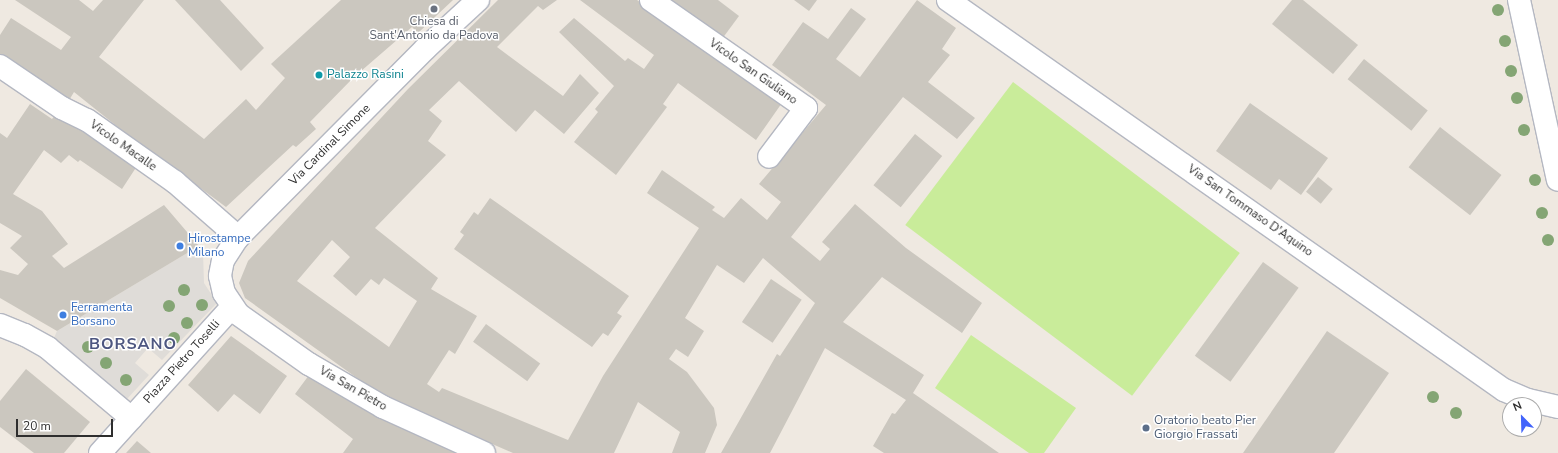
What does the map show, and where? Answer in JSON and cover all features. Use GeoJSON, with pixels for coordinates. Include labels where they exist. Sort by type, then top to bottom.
{"type":"FeatureCollection","features":[{"type":"Feature","properties":{"kind":"street","name":"Via Cardinal Simone"},"geometry":{"type":"LineString","coordinates":[[232,307],[222,288],[220,271],[226,255],[238,237],[426,48],[478,0]]}},
{"type":"Feature","properties":{"kind":"street","name":"Vicolo San Giuliano"},"geometry":{"type":"LineString","coordinates":[[651,0],[806,108],[769,157]]}},
{"type":"Feature","properties":{"kind":"street","name":"Via San Tommaso D'Aquino"},"geometry":{"type":"LineString","coordinates":[[948,0],[1504,390],[1528,400],[1558,407]]}},
{"type":"Feature","properties":{"kind":"street"},"geometry":{"type":"LineString","coordinates":[[1519,0],[1558,180]]}},
{"type":"Feature","properties":{"kind":"street","name":"Vicolo Macalle"},"geometry":{"type":"LineString","coordinates":[[0,66],[62,108],[87,120],[175,182],[238,237]]}},
{"type":"Feature","properties":{"kind":"street","name":"Piazza Pietro Toselli"},"geometry":{"type":"LineString","coordinates":[[131,418],[232,307]]}},
{"type":"Feature","properties":{"kind":"street","name":"Via San Pietro"},"geometry":{"type":"LineString","coordinates":[[232,307],[256,328],[351,389],[411,421],[484,453]]}},
{"type":"Feature","properties":{"kind":"street"},"geometry":{"type":"LineString","coordinates":[[0,325],[30,337],[48,348],[131,418],[100,453]]}},
{"type":"Feature","properties":{"kind":"green space"},"geometry":{"type":"Polygon","coordinates":[[[1013,82],[1240,253],[1132,396],[905,225],[1013,82]]]}},
{"type":"Feature","properties":{"kind":"green space"},"geometry":{"type":"Polygon","coordinates":[[[971,335],[1076,408],[1044,453],[1029,453],[935,388],[971,335]]]}},
{"type":"Feature","properties":{"kind":"shaded area"},"geometry":{"type":"Polygon","coordinates":[[[199,246],[203,252],[204,283],[217,303],[162,360],[148,348],[135,363],[149,375],[127,399],[54,338],[57,331],[199,246]]]}},
{"type":"Feature","properties":{"kind":"building"},"geometry":{"type":"Polygon","coordinates":[[[15,0],[79,0],[93,11],[103,0],[144,0],[99,57],[204,139],[246,99],[256,110],[285,78],[271,64],[341,0],[453,0],[418,33],[412,27],[353,78],[310,122],[316,129],[296,147],[293,145],[226,207],[161,159],[159,160],[74,92],[68,102],[0,58],[0,35],[11,18],[61,50],[71,37],[15,0]]]}},
{"type":"Feature","properties":{"kind":"building"},"geometry":{"type":"Polygon","coordinates":[[[175,0],[220,0],[264,48],[241,71],[175,0]]]}},
{"type":"Feature","properties":{"kind":"building"},"geometry":{"type":"Polygon","coordinates":[[[498,0],[557,0],[543,10],[538,6],[497,47],[563,96],[580,74],[599,93],[564,134],[535,110],[516,132],[459,81],[429,110],[442,121],[428,141],[446,155],[375,228],[438,278],[431,289],[477,316],[455,354],[449,350],[427,384],[439,392],[442,388],[568,440],[603,376],[699,228],[647,193],[662,170],[715,207],[712,210],[724,218],[741,198],[767,220],[781,202],[759,184],[826,105],[772,65],[803,22],[828,39],[851,8],[866,19],[836,59],[860,77],[917,0],[956,28],[942,49],[950,55],[928,82],[975,118],[957,139],[903,97],[791,237],[820,261],[830,249],[822,242],[855,204],[906,248],[982,303],[962,333],[882,277],[843,322],[924,375],[913,393],[999,453],[884,453],[873,446],[892,413],[895,414],[906,400],[825,348],[770,453],[721,453],[777,354],[780,356],[815,303],[763,258],[744,283],[717,265],[685,318],[704,331],[688,357],[676,349],[669,359],[687,372],[714,408],[717,425],[705,453],[672,453],[680,432],[638,402],[614,453],[513,453],[396,402],[364,383],[245,298],[239,283],[248,261],[408,89],[498,0]],[[332,240],[297,281],[389,347],[417,301],[384,278],[379,285],[371,279],[356,296],[333,276],[350,257],[332,240]]]}},
{"type":"Feature","properties":{"kind":"building"},"geometry":{"type":"Polygon","coordinates":[[[580,0],[637,0],[784,100],[756,140],[678,83],[663,104],[667,107],[616,175],[574,142],[598,112],[595,109],[614,86],[559,32],[574,18],[625,61],[628,58],[644,69],[654,55],[580,0]]]}},
{"type":"Feature","properties":{"kind":"building"},"geometry":{"type":"Polygon","coordinates":[[[667,0],[718,0],[739,16],[722,39],[667,0]]]}},
{"type":"Feature","properties":{"kind":"building"},"geometry":{"type":"Polygon","coordinates":[[[794,0],[817,0],[809,11],[794,0]]]}},
{"type":"Feature","properties":{"kind":"building"},"geometry":{"type":"Polygon","coordinates":[[[1292,0],[1303,0],[1358,45],[1333,74],[1272,24],[1292,0]]]}},
{"type":"Feature","properties":{"kind":"building"},"geometry":{"type":"Polygon","coordinates":[[[1364,59],[1428,111],[1411,131],[1348,79],[1364,59]]]}},
{"type":"Feature","properties":{"kind":"building"},"geometry":{"type":"Polygon","coordinates":[[[1250,103],[1328,158],[1301,195],[1279,179],[1271,190],[1216,151],[1250,103]]]}},
{"type":"Feature","properties":{"kind":"building"},"geometry":{"type":"Polygon","coordinates":[[[30,104],[52,119],[56,114],[137,166],[122,189],[80,160],[78,162],[69,155],[61,163],[44,150],[13,194],[42,211],[68,244],[52,256],[64,268],[164,205],[199,246],[57,331],[0,298],[0,270],[18,275],[28,264],[10,248],[22,236],[0,223],[0,133],[7,138],[30,104]]]}},
{"type":"Feature","properties":{"kind":"building"},"geometry":{"type":"Polygon","coordinates":[[[1440,127],[1501,175],[1470,215],[1409,167],[1440,127]]]}},
{"type":"Feature","properties":{"kind":"building"},"geometry":{"type":"Polygon","coordinates":[[[915,134],[942,156],[901,207],[873,185],[915,134]]]}},
{"type":"Feature","properties":{"kind":"building"},"geometry":{"type":"Polygon","coordinates":[[[1318,177],[1333,189],[1321,204],[1306,192],[1318,177]]]}},
{"type":"Feature","properties":{"kind":"building"},"geometry":{"type":"Polygon","coordinates":[[[490,198],[629,296],[617,313],[622,316],[608,336],[603,333],[592,347],[454,249],[464,235],[460,232],[474,212],[478,215],[490,198]]]}},
{"type":"Feature","properties":{"kind":"building"},"geometry":{"type":"Polygon","coordinates":[[[1263,262],[1299,288],[1230,382],[1195,356],[1263,262]]]}},
{"type":"Feature","properties":{"kind":"building"},"geometry":{"type":"Polygon","coordinates":[[[771,279],[802,300],[773,343],[742,322],[771,279]]]}},
{"type":"Feature","properties":{"kind":"building"},"geometry":{"type":"Polygon","coordinates":[[[486,324],[540,363],[527,381],[473,342],[486,324]]]}},
{"type":"Feature","properties":{"kind":"building"},"geometry":{"type":"Polygon","coordinates":[[[1327,331],[1389,373],[1334,453],[1243,453],[1327,331]]]}},
{"type":"Feature","properties":{"kind":"building"},"geometry":{"type":"Polygon","coordinates":[[[231,336],[287,376],[260,414],[234,394],[218,412],[188,385],[231,336]]]}},
{"type":"Feature","properties":{"kind":"building"},"geometry":{"type":"Polygon","coordinates":[[[26,369],[90,422],[64,453],[34,453],[0,427],[0,401],[26,369]]]}},
{"type":"Feature","properties":{"kind":"building"},"geometry":{"type":"Polygon","coordinates":[[[312,371],[466,453],[343,453],[353,439],[295,394],[312,371]]]}},
{"type":"Feature","properties":{"kind":"building"},"geometry":{"type":"Polygon","coordinates":[[[137,441],[151,453],[126,453],[137,441]]]}},
{"type":"Feature","properties":{"kind":"place","name":"Chiesa di Sant'Antonio da Padova"},"geometry":{"type":"Point","coordinates":[434,9]}},
{"type":"Feature","properties":{"kind":"place","name":"Palazzo Rasini"},"geometry":{"type":"Point","coordinates":[319,75]}},
{"type":"Feature","properties":{"kind":"place","name":"Hirostampe Milano"},"geometry":{"type":"Point","coordinates":[180,246]}},
{"type":"Feature","properties":{"kind":"place","name":"Ferramenta Borsano"},"geometry":{"type":"Point","coordinates":[63,315]}},
{"type":"Feature","properties":{"kind":"place","name":"Oratorio beato Pier Giorgio Frassati"},"geometry":{"type":"Point","coordinates":[1146,428]}},
{"type":"Feature","properties":{"kind":"district","name":"BORSANO"},"geometry":{"type":"Point","coordinates":[133,344]}}]}
